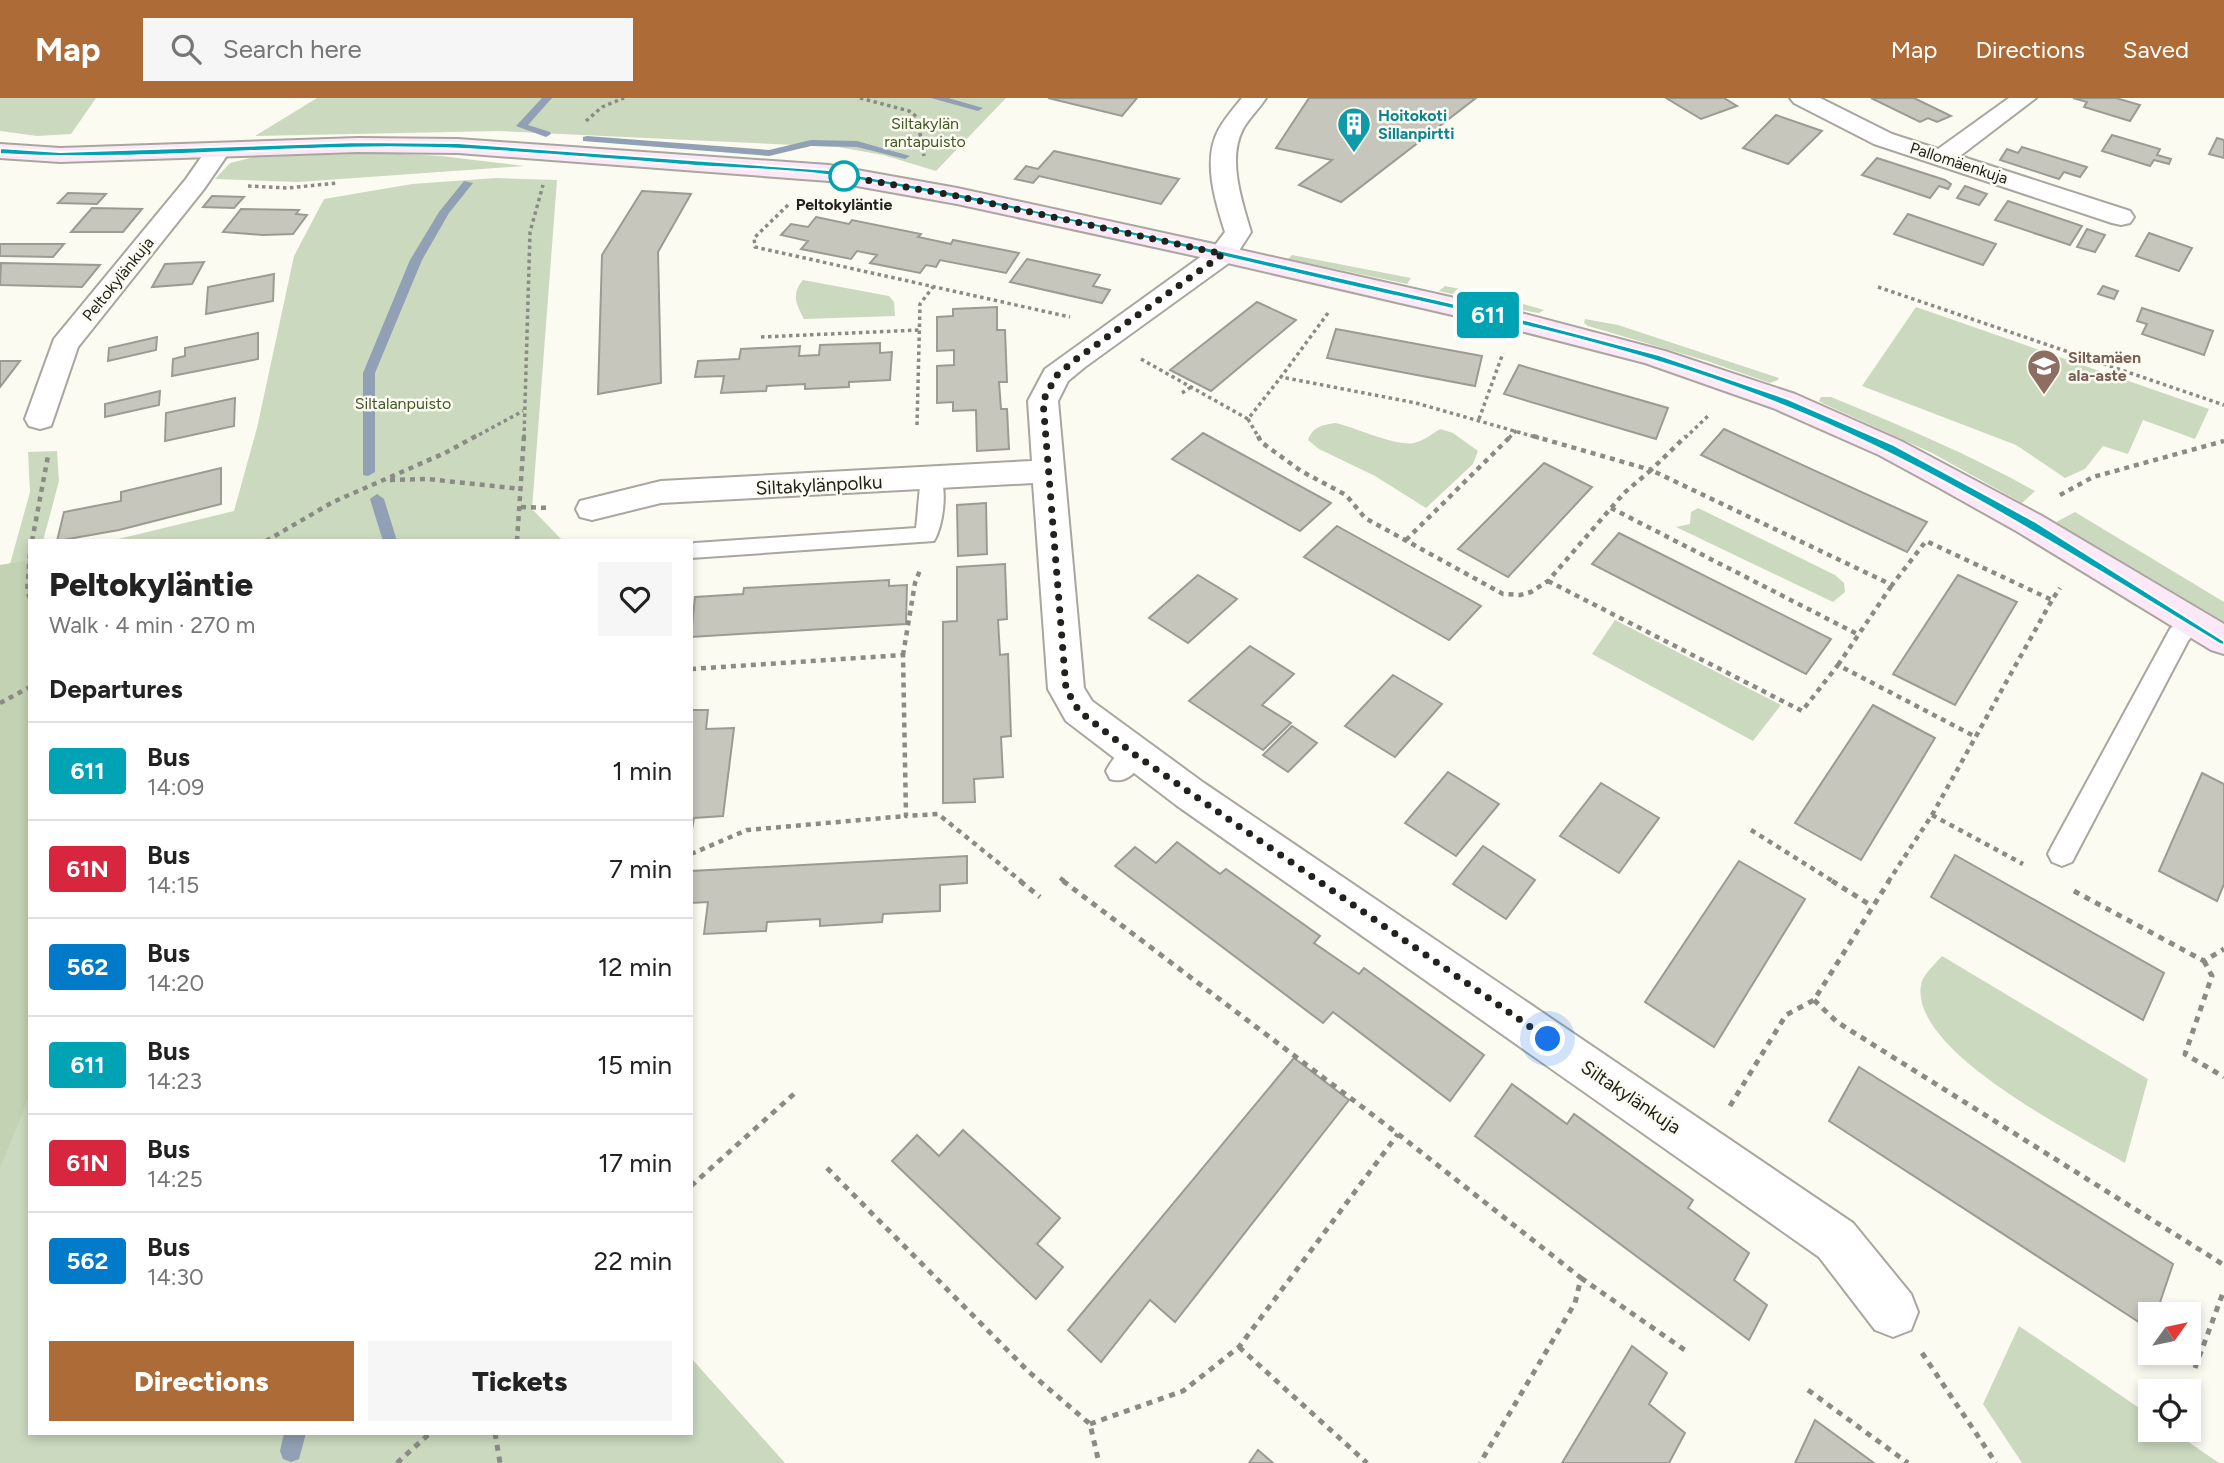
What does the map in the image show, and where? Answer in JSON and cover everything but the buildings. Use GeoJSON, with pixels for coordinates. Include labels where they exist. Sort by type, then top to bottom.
{"type":"FeatureCollection","features":[{"type":"Feature","properties":{"kind":"street"},"geometry":{"type":"LineString","coordinates":[[1223,254],[1238,232],[1229,198],[1224,150],[1230,131],[1254,98]]}},
{"type":"Feature","properties":{"kind":"street","name":"Pallomäenkuja"},"geometry":{"type":"LineString","coordinates":[[1802,98],[1865,132],[2121,217]]}},
{"type":"Feature","properties":{"kind":"street"},"geometry":{"type":"LineString","coordinates":[[1943,157],[2024,98]]}},
{"type":"Feature","properties":{"kind":"street"},"geometry":{"type":"LineString","coordinates":[[0,151],[60,155],[358,145],[458,146],[829,173],[957,196],[1223,254],[1517,321],[1655,357],[1810,411],[1913,460],[2030,524],[2224,640]]}},
{"type":"Feature","properties":{"kind":"street","name":"Peltokylänkuja"},"geometry":{"type":"LineString","coordinates":[[40,419],[64,345],[195,184],[218,151]]}},
{"type":"Feature","properties":{"kind":"street","name":"Siltakylänkuja"},"geometry":{"type":"LineString","coordinates":[[1223,254],[1123,344],[1056,376],[1043,401],[1066,689],[1079,711],[1127,763],[1704,1147],[1836,1240],[1893,1312]]}},
{"type":"Feature","properties":{"kind":"street","name":"Siltakylänpolku"},"geometry":{"type":"LineString","coordinates":[[592,509],[660,492],[931,480],[1047,471]]}},
{"type":"Feature","properties":{"kind":"lane"},"geometry":{"type":"LineString","coordinates":[[695,551],[926,535],[932,500],[931,480]]}},
{"type":"Feature","properties":{"kind":"lane"},"geometry":{"type":"LineString","coordinates":[[2062,854],[2179,635],[2192,621]]}},
{"type":"Feature","properties":{"kind":"path"},"geometry":{"type":"LineString","coordinates":[[860,98],[909,111],[917,117],[925,162]]}},
{"type":"Feature","properties":{"kind":"path"},"geometry":{"type":"LineString","coordinates":[[517,539],[522,489],[530,232],[546,173],[559,152]]}},
{"type":"Feature","properties":{"kind":"path"},"geometry":{"type":"LineString","coordinates":[[791,203],[754,238],[755,247],[1038,308],[1123,344],[1248,419],[1261,442],[1301,471],[1346,495],[1365,518],[1503,594],[1520,595],[1531,592],[1548,581],[1611,508],[1718,407]]}},
{"type":"Feature","properties":{"kind":"path"},"geometry":{"type":"LineString","coordinates":[[917,425],[920,304],[933,287]]}},
{"type":"Feature","properties":{"kind":"path"},"geometry":{"type":"LineString","coordinates":[[1878,287],[2224,405]]}},
{"type":"Feature","properties":{"kind":"path"},"geometry":{"type":"LineString","coordinates":[[1248,419],[1332,304]]}},
{"type":"Feature","properties":{"kind":"path"},"geometry":{"type":"LineString","coordinates":[[761,337],[919,330]]}},
{"type":"Feature","properties":{"kind":"path"},"geometry":{"type":"LineString","coordinates":[[1479,419],[1504,348]]}},
{"type":"Feature","properties":{"kind":"path"},"geometry":{"type":"LineString","coordinates":[[1281,377],[1416,403],[1651,470],[1892,584]]}},
{"type":"Feature","properties":{"kind":"path"},"geometry":{"type":"LineString","coordinates":[[1182,393],[1191,387]]}},
{"type":"Feature","properties":{"kind":"path"},"geometry":{"type":"LineString","coordinates":[[269,539],[333,502],[445,453],[524,410]]}},
{"type":"Feature","properties":{"kind":"path"},"geometry":{"type":"LineString","coordinates":[[32,539],[46,476],[49,443],[40,419]]}},
{"type":"Feature","properties":{"kind":"path"},"geometry":{"type":"LineString","coordinates":[[1406,541],[1517,430]]}},
{"type":"Feature","properties":{"kind":"path"},"geometry":{"type":"LineString","coordinates":[[2059,495],[2093,477],[2224,441]]}},
{"type":"Feature","properties":{"kind":"path"},"geometry":{"type":"LineString","coordinates":[[385,481],[427,480],[522,489]]}},
{"type":"Feature","properties":{"kind":"path"},"geometry":{"type":"LineString","coordinates":[[1611,508],[1859,635]]}},
{"type":"Feature","properties":{"kind":"path"},"geometry":{"type":"LineString","coordinates":[[906,816],[903,655],[915,583],[923,562],[926,535]]}},
{"type":"Feature","properties":{"kind":"path"},"geometry":{"type":"LineString","coordinates":[[1548,581],[1802,711],[1838,665],[1892,584],[1926,541],[2052,600]]}},
{"type":"Feature","properties":{"kind":"path"},"geometry":{"type":"LineString","coordinates":[[1704,1147],[1786,1015],[1814,1000],[1872,906],[1933,816],[1974,736],[2065,580]]}},
{"type":"Feature","properties":{"kind":"path"},"geometry":{"type":"LineString","coordinates":[[693,669],[903,655]]}},
{"type":"Feature","properties":{"kind":"path"},"geometry":{"type":"LineString","coordinates":[[1838,665],[1974,736]]}},
{"type":"Feature","properties":{"kind":"path"},"geometry":{"type":"LineString","coordinates":[[0,703],[28,688]]}},
{"type":"Feature","properties":{"kind":"path"},"geometry":{"type":"LineString","coordinates":[[693,853],[747,830],[938,814],[1040,897]]}},
{"type":"Feature","properties":{"kind":"path"},"geometry":{"type":"LineString","coordinates":[[1933,816],[2026,865]]}},
{"type":"Feature","properties":{"kind":"path"},"geometry":{"type":"LineString","coordinates":[[1751,830],[1872,906]]}},
{"type":"Feature","properties":{"kind":"path"},"geometry":{"type":"LineString","coordinates":[[1060,878],[1398,1134],[1581,1278],[1689,1353]]}},
{"type":"Feature","properties":{"kind":"path"},"geometry":{"type":"LineString","coordinates":[[2073,891],[2204,961],[2212,976],[2185,1054],[2224,1076]]}},
{"type":"Feature","properties":{"kind":"path"},"geometry":{"type":"LineString","coordinates":[[2204,961],[2224,949]]}},
{"type":"Feature","properties":{"kind":"path"},"geometry":{"type":"LineString","coordinates":[[1814,1000],[1837,1022],[2224,1265]]}},
{"type":"Feature","properties":{"kind":"path"},"geometry":{"type":"LineString","coordinates":[[693,1184],[795,1093]]}},
{"type":"Feature","properties":{"kind":"path"},"geometry":{"type":"LineString","coordinates":[[1090,1424],[1183,1391],[1239,1347],[1398,1134]]}},
{"type":"Feature","properties":{"kind":"path"},"geometry":{"type":"LineString","coordinates":[[827,1168],[1029,1372],[1090,1424],[1099,1463]]}},
{"type":"Feature","properties":{"kind":"path"},"geometry":{"type":"LineString","coordinates":[[1480,1463],[1575,1303],[1581,1278]]}},
{"type":"Feature","properties":{"kind":"path"},"geometry":{"type":"LineString","coordinates":[[2195,1367],[2224,1290]]}},
{"type":"Feature","properties":{"kind":"path"},"geometry":{"type":"LineString","coordinates":[[1893,1312],[1969,1418],[1996,1463]]}},
{"type":"Feature","properties":{"kind":"path"},"geometry":{"type":"LineString","coordinates":[[1239,1347],[1367,1463]]}},
{"type":"Feature","properties":{"kind":"path"},"geometry":{"type":"LineString","coordinates":[[1808,1390],[1908,1463]]}},
{"type":"Feature","properties":{"kind":"path"},"geometry":{"type":"LineString","coordinates":[[397,1463],[428,1435]]}},
{"type":"Feature","properties":{"kind":"path"},"geometry":{"type":"LineString","coordinates":[[495,1435],[500,1463]]}},
{"type":"Feature","properties":{"kind":"green space"},"geometry":{"type":"Polygon","coordinates":[[[0,98],[96,98],[71,134],[37,136],[0,131],[0,98]]]}},
{"type":"Feature","properties":{"kind":"green space","name":"Siltakylän rantapuisto"},"geometry":{"type":"Polygon","coordinates":[[[317,98],[1006,98],[936,171],[883,155],[838,147],[498,131],[255,136],[317,98]]]}},
{"type":"Feature","properties":{"kind":"green space"},"geometry":{"type":"Polygon","coordinates":[[[382,153],[441,156],[524,166],[298,182],[215,179],[230,163],[254,157],[382,153]]]}},
{"type":"Feature","properties":{"kind":"green space","name":"Siltalanpuisto"},"geometry":{"type":"Polygon","coordinates":[[[496,178],[557,180],[532,509],[561,539],[118,539],[234,511],[257,428],[294,256],[324,199],[412,184],[496,178]]]}},
{"type":"Feature","properties":{"kind":"green space"},"geometry":{"type":"Polygon","coordinates":[[[1292,255],[1411,278],[1407,284],[1288,259],[1292,255]]]}},
{"type":"Feature","properties":{"kind":"green space"},"geometry":{"type":"Polygon","coordinates":[[[803,280],[889,296],[894,302],[895,316],[804,319],[796,299],[797,290],[803,280]]]}},
{"type":"Feature","properties":{"kind":"green space"},"geometry":{"type":"Polygon","coordinates":[[[1445,286],[1544,310],[1539,313],[1532,312],[1439,291],[1445,286]]]}},
{"type":"Feature","properties":{"kind":"green space"},"geometry":{"type":"Polygon","coordinates":[[[1916,307],[2209,409],[2195,439],[2143,420],[2128,454],[2103,446],[2085,469],[2065,478],[2016,445],[1862,386],[1916,307]]]}},
{"type":"Feature","properties":{"kind":"green space"},"geometry":{"type":"Polygon","coordinates":[[[1585,319],[1618,325],[1779,378],[1770,383],[1707,361],[1588,326],[1584,323],[1585,319]]]}},
{"type":"Feature","properties":{"kind":"green space"},"geometry":{"type":"Polygon","coordinates":[[[1821,397],[1831,397],[1909,430],[2035,491],[2022,503],[1932,453],[1822,403],[1819,401],[1821,397]]]}},
{"type":"Feature","properties":{"kind":"green space"},"geometry":{"type":"Polygon","coordinates":[[[1336,423],[1388,440],[1407,443],[1421,441],[1440,429],[1453,433],[1478,451],[1473,464],[1426,508],[1375,476],[1319,449],[1308,440],[1316,429],[1336,423]]]}},
{"type":"Feature","properties":{"kind":"green space"},"geometry":{"type":"Polygon","coordinates":[[[57,451],[59,481],[44,539],[28,539],[28,1435],[693,1435],[693,1360],[785,1463],[0,1463],[0,565],[10,564],[30,492],[28,452],[57,451]]]}},
{"type":"Feature","properties":{"kind":"green space"},"geometry":{"type":"Polygon","coordinates":[[[1698,508],[1835,575],[1844,583],[1845,592],[1833,602],[1676,527],[1690,524],[1691,512],[1698,508]]]}},
{"type":"Feature","properties":{"kind":"green space"},"geometry":{"type":"Polygon","coordinates":[[[2075,512],[2224,602],[2224,622],[2056,522],[2075,512]]]}},
{"type":"Feature","properties":{"kind":"green space"},"geometry":{"type":"Polygon","coordinates":[[[28,560],[28,1099],[0,1168],[0,565],[28,560]]]}},
{"type":"Feature","properties":{"kind":"green space"},"geometry":{"type":"Polygon","coordinates":[[[1615,620],[1781,705],[1753,741],[1592,654],[1615,620]]]}},
{"type":"Feature","properties":{"kind":"green space"},"geometry":{"type":"Polygon","coordinates":[[[1942,956],[2148,1079],[2125,1163],[1999,1087],[1965,1061],[1939,1034],[1923,1007],[1922,981],[1942,956]]]}},
{"type":"Feature","properties":{"kind":"green space"},"geometry":{"type":"Polygon","coordinates":[[[2019,1326],[2138,1407],[2138,1442],[2188,1442],[2219,1463],[2022,1463],[1983,1404],[2019,1326]]]}},
{"type":"Feature","properties":{"kind":"waterway"},"geometry":{"type":"LineString","coordinates":[[546,134],[521,126],[547,98]]}},
{"type":"Feature","properties":{"kind":"waterway"},"geometry":{"type":"LineString","coordinates":[[936,98],[978,108]]}},
{"type":"Feature","properties":{"kind":"waterway"},"geometry":{"type":"LineString","coordinates":[[587,139],[769,153],[811,143],[857,144],[905,156]]}},
{"type":"Feature","properties":{"kind":"waterway"},"geometry":{"type":"LineString","coordinates":[[368,472],[369,373],[416,260],[444,212],[468,183]]}},
{"type":"Feature","properties":{"kind":"waterway"},"geometry":{"type":"LineString","coordinates":[[377,499],[389,539]]}},
{"type":"Feature","properties":{"kind":"waterway"},"geometry":{"type":"LineString","coordinates":[[291,1451],[295,1435]]}},
{"type":"Feature","properties":{"kind":"bus line","name":"611"},"geometry":{"type":"LineString","coordinates":[[0,151],[60,155],[358,145],[458,146],[829,173],[957,196],[1223,254],[1517,321],[1655,357],[1810,411],[1948,478],[2224,641]]}},
{"type":"Feature","properties":{"kind":"place","name":"Hoitokoti Sillanpirtti"},"geometry":{"type":"Point","coordinates":[1354,154]}},
{"type":"Feature","properties":{"kind":"place","name":"Peltokyläntie"},"geometry":{"type":"Point","coordinates":[844,176]}},
{"type":"Feature","properties":{"kind":"place","name":"Siltamäen ala-aste"},"geometry":{"type":"Point","coordinates":[2044,396]}},
{"type":"Feature","properties":{"kind":"route"},"geometry":{"type":"LineString","coordinates":[[844,176],[957,196],[1223,254],[1075,360],[1056,376],[1043,401],[1066,689],[1079,711],[1134,754],[1548,1039]]}}]}
